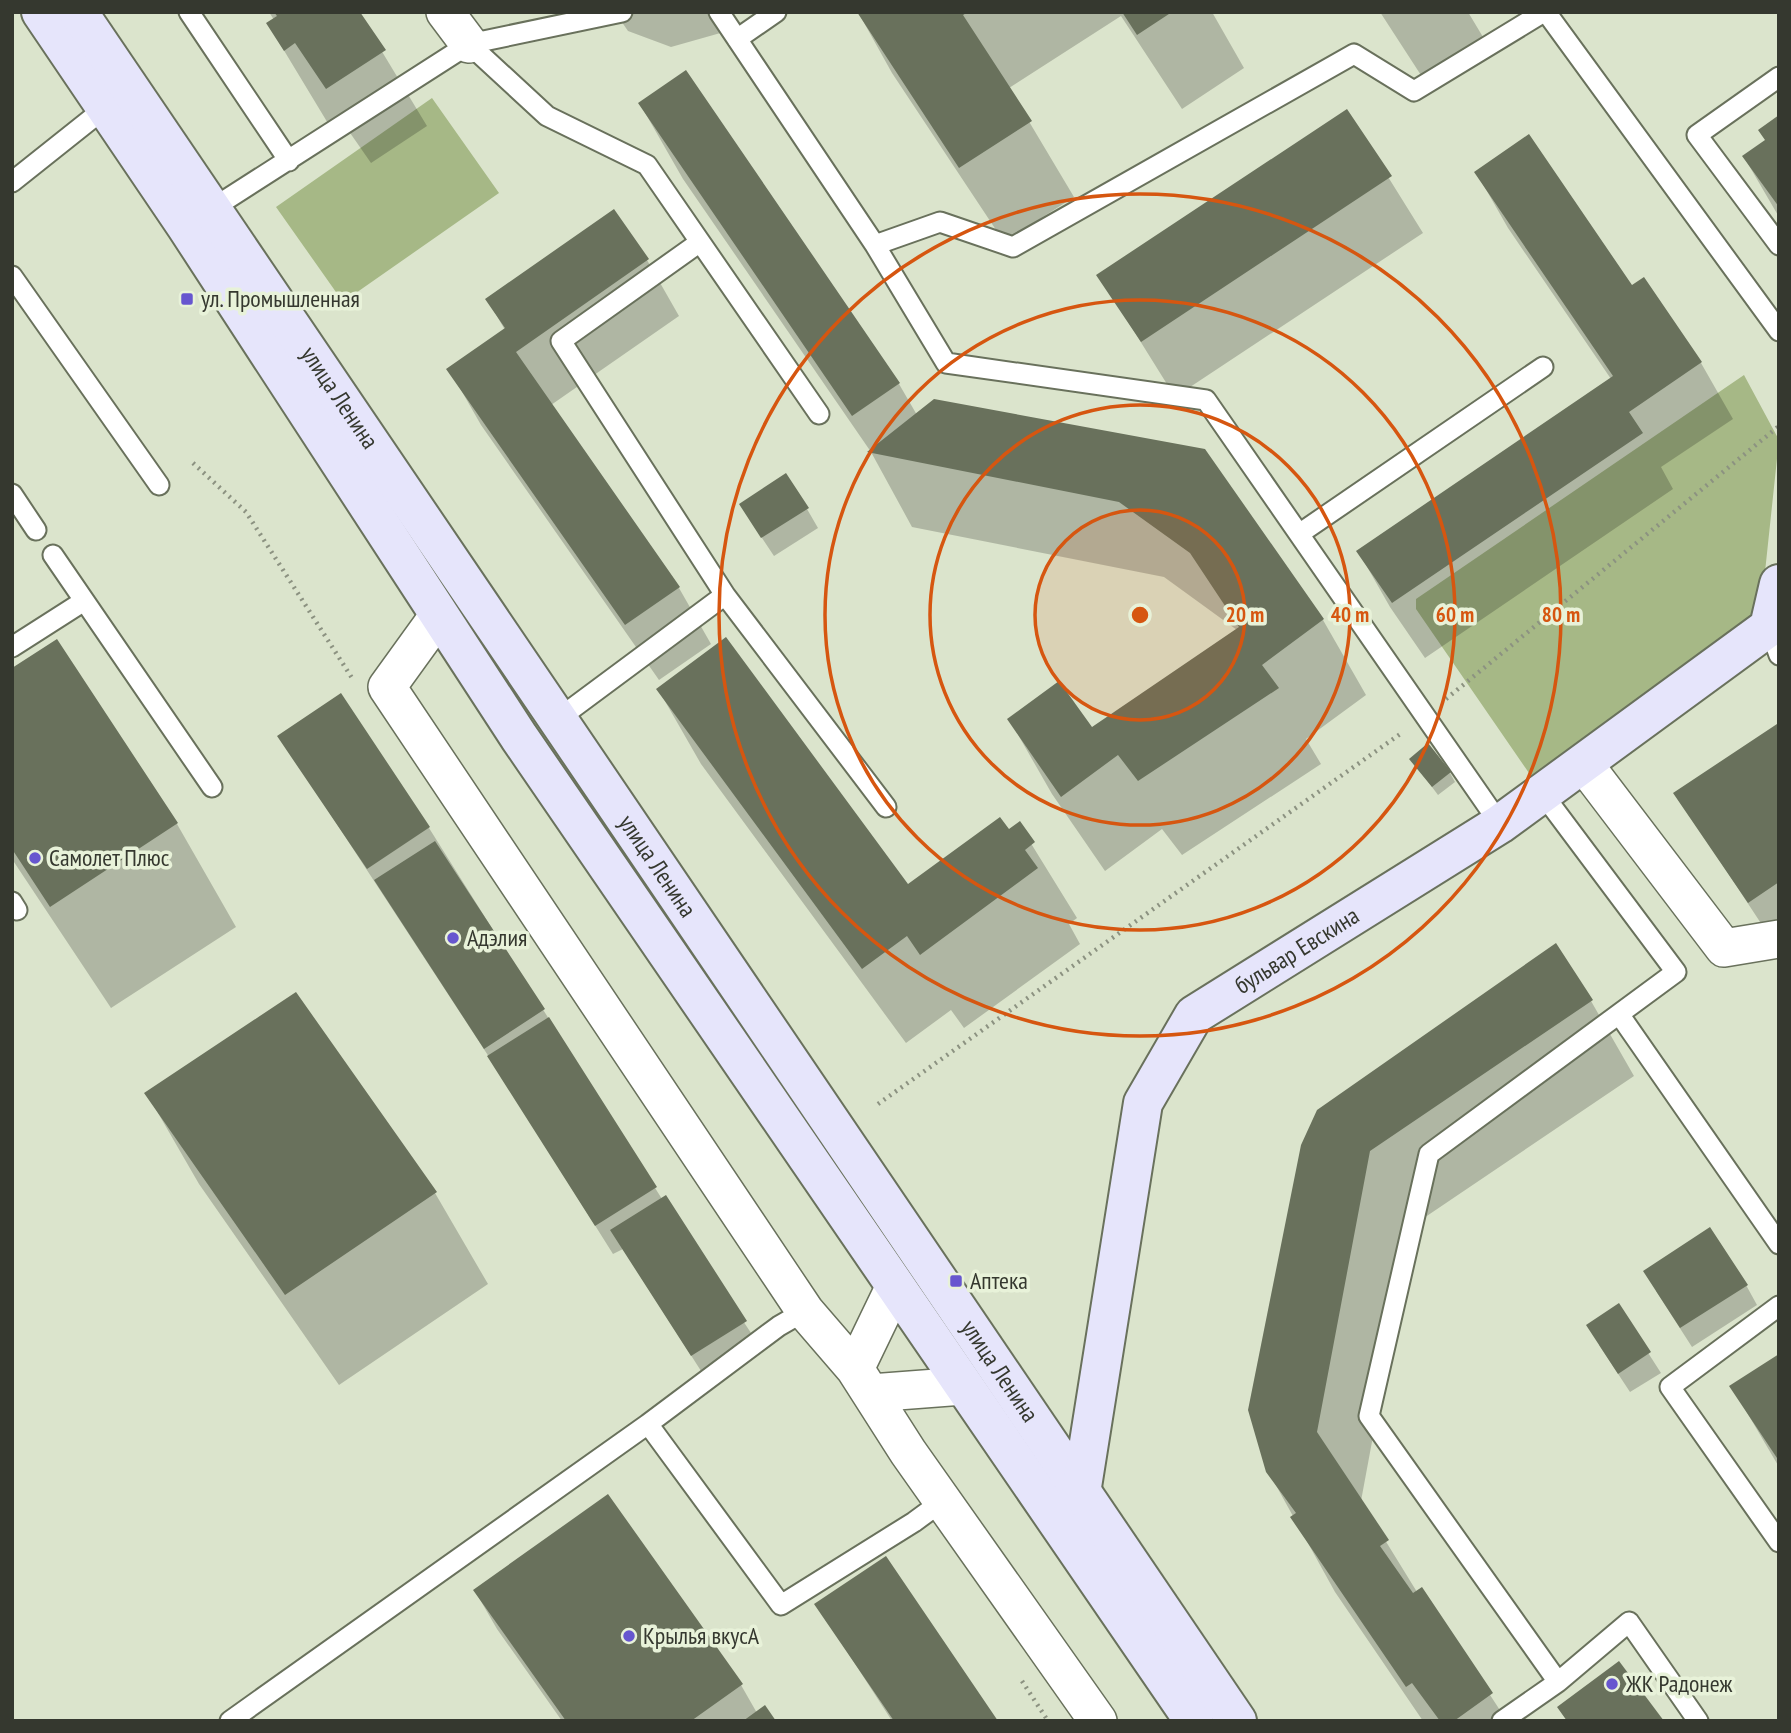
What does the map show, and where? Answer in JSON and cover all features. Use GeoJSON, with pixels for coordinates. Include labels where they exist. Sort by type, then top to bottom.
{"type":"FeatureCollection","features":[{"type":"Feature","properties":{"kind":"street","name":"улица Ленина"},"geometry":{"type":"LineString","coordinates":[[41,12],[519,737],[1194,1721]]}},
{"type":"Feature","properties":{"kind":"street","name":"улица Ленина"},"geometry":{"type":"LineString","coordinates":[[78,12],[1237,1721]]}},
{"type":"Feature","properties":{"kind":"street"},"geometry":{"type":"LineString","coordinates":[[445,12],[469,44]]}},
{"type":"Feature","properties":{"kind":"street","name":"бульвар Евскина"},"geometry":{"type":"LineString","coordinates":[[1081,1493],[1143,1103],[1194,1015],[1500,824],[1584,764],[1776,637],[1779,584]]}},
{"type":"Feature","properties":{"kind":"street"},"geometry":{"type":"LineString","coordinates":[[439,615],[387,687],[805,1311],[863,1381],[908,1452],[1098,1721]]}},
{"type":"Feature","properties":{"kind":"street"},"geometry":{"type":"LineString","coordinates":[[1584,764],[1724,947],[1779,939]]}},
{"type":"Feature","properties":{"kind":"street"},"geometry":{"type":"LineString","coordinates":[[863,1381],[895,1286]]}},
{"type":"Feature","properties":{"kind":"street"},"geometry":{"type":"LineString","coordinates":[[863,1381],[964,1386]]}},
{"type":"Feature","properties":{"kind":"lane"},"geometry":{"type":"LineString","coordinates":[[189,12],[289,161]]}},
{"type":"Feature","properties":{"kind":"lane"},"geometry":{"type":"LineString","coordinates":[[211,210],[469,44],[622,12]]}},
{"type":"Feature","properties":{"kind":"lane"},"geometry":{"type":"LineString","coordinates":[[719,12],[875,245],[946,363],[1206,400],[1500,824]]}},
{"type":"Feature","properties":{"kind":"lane"},"geometry":{"type":"LineString","coordinates":[[737,39],[776,12]]}},
{"type":"Feature","properties":{"kind":"lane"},"geometry":{"type":"LineString","coordinates":[[875,245],[940,222],[1013,247],[1354,54],[1414,91],[1545,12],[1779,331]]}},
{"type":"Feature","properties":{"kind":"lane"},"geometry":{"type":"LineString","coordinates":[[469,44],[547,116],[647,165],[818,414]]}},
{"type":"Feature","properties":{"kind":"lane"},"geometry":{"type":"LineString","coordinates":[[1779,77],[1697,135],[1779,245]]}},
{"type":"Feature","properties":{"kind":"lane"},"geometry":{"type":"LineString","coordinates":[[12,182],[105,108]]}},
{"type":"Feature","properties":{"kind":"lane"},"geometry":{"type":"LineString","coordinates":[[700,242],[561,341],[726,595],[886,807]]}},
{"type":"Feature","properties":{"kind":"lane"},"geometry":{"type":"LineString","coordinates":[[12,276],[159,485]]}},
{"type":"Feature","properties":{"kind":"lane"},"geometry":{"type":"LineString","coordinates":[[1299,534],[1543,367]]}},
{"type":"Feature","properties":{"kind":"lane"},"geometry":{"type":"LineString","coordinates":[[12,495],[36,530]]}},
{"type":"Feature","properties":{"kind":"lane"},"geometry":{"type":"LineString","coordinates":[[53,555],[212,788]]}},
{"type":"Feature","properties":{"kind":"lane"},"geometry":{"type":"LineString","coordinates":[[558,719],[726,595]]}},
{"type":"Feature","properties":{"kind":"lane"},"geometry":{"type":"LineString","coordinates":[[12,647],[84,601]]}},
{"type":"Feature","properties":{"kind":"lane"},"geometry":{"type":"LineString","coordinates":[[1542,793],[1676,972],[1429,1154],[1369,1416],[1558,1682]]}},
{"type":"Feature","properties":{"kind":"lane"},"geometry":{"type":"LineString","coordinates":[[1619,1014],[1779,1244]]}},
{"type":"Feature","properties":{"kind":"lane"},"geometry":{"type":"LineString","coordinates":[[1779,1306],[1670,1387],[1779,1542]]}},
{"type":"Feature","properties":{"kind":"lane"},"geometry":{"type":"LineString","coordinates":[[230,1721],[648,1424],[779,1326],[805,1311]]}},
{"type":"Feature","properties":{"kind":"lane"},"geometry":{"type":"LineString","coordinates":[[648,1424],[781,1605],[915,1522],[944,1500]]}},
{"type":"Feature","properties":{"kind":"lane"},"geometry":{"type":"LineString","coordinates":[[1502,1721],[1558,1682],[1629,1622],[1698,1721]]}},
{"type":"Feature","properties":{"kind":"path"},"geometry":{"type":"LineString","coordinates":[[878,1104],[1425,716],[1779,426]]}},
{"type":"Feature","properties":{"kind":"green space"},"geometry":{"type":"Polygon","coordinates":[[[432,98],[499,193],[343,302],[276,207],[432,98]]]}},
{"type":"Feature","properties":{"kind":"green space"},"geometry":{"type":"Polygon","coordinates":[[[1744,375],[1779,440],[1760,619],[1531,776],[1416,609],[1416,599],[1744,375]]]}},
{"type":"Feature","properties":{"kind":"building"},"geometry":{"type":"Polygon","coordinates":[[[274,12],[360,12],[386,50],[326,89],[295,43],[284,51],[266,23],[277,16],[274,12]]]}},
{"type":"Feature","properties":{"kind":"building"},"geometry":{"type":"Polygon","coordinates":[[[857,12],[968,12],[963,15],[1032,121],[959,168],[857,12]]]}},
{"type":"Feature","properties":{"kind":"building"},"geometry":{"type":"Polygon","coordinates":[[[1122,12],[1172,12],[1137,35],[1122,12]]]}},
{"type":"Feature","properties":{"kind":"building"},"geometry":{"type":"Polygon","coordinates":[[[686,70],[900,383],[852,416],[638,103],[686,70]]]}},
{"type":"Feature","properties":{"kind":"building"},"geometry":{"type":"Polygon","coordinates":[[[1347,109],[1392,176],[1141,342],[1096,275],[1347,109]]]}},
{"type":"Feature","properties":{"kind":"building"},"geometry":{"type":"Polygon","coordinates":[[[1779,115],[1779,207],[1742,156],[1765,140],[1758,130],[1779,115]]]}},
{"type":"Feature","properties":{"kind":"building"},"geometry":{"type":"Polygon","coordinates":[[[1529,134],[1632,285],[1644,277],[1702,362],[1629,412],[1643,433],[1392,603],[1356,551],[1613,376],[1474,172],[1529,134]]]}},
{"type":"Feature","properties":{"kind":"building"},"geometry":{"type":"Polygon","coordinates":[[[614,209],[649,259],[516,352],[680,587],[625,625],[446,369],[505,328],[485,299],[614,209]]]}},
{"type":"Feature","properties":{"kind":"building"},"geometry":{"type":"Polygon","coordinates":[[[934,399],[1205,449],[1324,619],[1262,665],[1279,688],[1138,781],[1118,755],[1061,797],[1007,719],[1059,681],[1092,727],[1239,627],[1190,553],[1119,502],[867,452],[934,399]]]}},
{"type":"Feature","properties":{"kind":"building"},"geometry":{"type":"Polygon","coordinates":[[[786,473],[809,508],[761,538],[739,504],[786,473]]]}},
{"type":"Feature","properties":{"kind":"building"},"geometry":{"type":"Polygon","coordinates":[[[726,637],[908,884],[1000,817],[1009,829],[1020,821],[1035,842],[1025,850],[1038,868],[920,955],[907,936],[862,969],[656,689],[726,637]]]}},
{"type":"Feature","properties":{"kind":"building"},"geometry":{"type":"Polygon","coordinates":[[[57,639],[178,823],[50,907],[12,849],[12,668],[57,639]]]}},
{"type":"Feature","properties":{"kind":"building"},"geometry":{"type":"Polygon","coordinates":[[[341,693],[430,827],[367,869],[277,736],[341,693]]]}},
{"type":"Feature","properties":{"kind":"building"},"geometry":{"type":"Polygon","coordinates":[[[1777,724],[1779,882],[1748,903],[1673,793],[1777,724]]]}},
{"type":"Feature","properties":{"kind":"building"},"geometry":{"type":"Polygon","coordinates":[[[1428,743],[1451,772],[1432,787],[1409,759],[1428,743]]]}},
{"type":"Feature","properties":{"kind":"building"},"geometry":{"type":"Polygon","coordinates":[[[435,841],[545,1009],[484,1049],[374,880],[435,841]]]}},
{"type":"Feature","properties":{"kind":"building"},"geometry":{"type":"Polygon","coordinates":[[[1556,943],[1593,1000],[1370,1151],[1317,1432],[1389,1540],[1380,1546],[1413,1593],[1422,1587],[1493,1693],[1454,1721],[1440,1721],[1412,1683],[1406,1687],[1290,1517],[1296,1513],[1266,1472],[1248,1410],[1301,1145],[1317,1110],[1556,943]]]}},
{"type":"Feature","properties":{"kind":"building"},"geometry":{"type":"Polygon","coordinates":[[[296,992],[437,1192],[285,1295],[144,1093],[296,992]]]}},
{"type":"Feature","properties":{"kind":"building"},"geometry":{"type":"Polygon","coordinates":[[[549,1017],[657,1187],[595,1226],[487,1056],[549,1017]]]}},
{"type":"Feature","properties":{"kind":"building"},"geometry":{"type":"Polygon","coordinates":[[[666,1195],[747,1321],[691,1356],[610,1230],[666,1195]]]}},
{"type":"Feature","properties":{"kind":"building"},"geometry":{"type":"Polygon","coordinates":[[[1710,1227],[1748,1285],[1680,1328],[1643,1271],[1710,1227]]]}},
{"type":"Feature","properties":{"kind":"building"},"geometry":{"type":"Polygon","coordinates":[[[1619,1303],[1651,1352],[1618,1374],[1586,1325],[1619,1303]]]}},
{"type":"Feature","properties":{"kind":"building"},"geometry":{"type":"Polygon","coordinates":[[[1779,1354],[1779,1461],[1729,1386],[1779,1354]]]}},
{"type":"Feature","properties":{"kind":"building"},"geometry":{"type":"Polygon","coordinates":[[[608,1494],[743,1684],[691,1721],[566,1721],[473,1590],[608,1494]]]}},
{"type":"Feature","properties":{"kind":"building"},"geometry":{"type":"Polygon","coordinates":[[[886,1556],[998,1721],[894,1721],[814,1604],[886,1556]]]}},
{"type":"Feature","properties":{"kind":"building","name":"ЖК Радонеж"},"geometry":{"type":"Polygon","coordinates":[[[1619,1661],[1664,1721],[1567,1721],[1557,1707],[1619,1661]]]}},
{"type":"Feature","properties":{"kind":"building"},"geometry":{"type":"Polygon","coordinates":[[[765,1705],[776,1721],[743,1721],[765,1705]]]}},
{"type":"Feature","properties":{"kind":"place","name":"ул. Промышленная"},"geometry":{"type":"Point","coordinates":[187,299]}},
{"type":"Feature","properties":{"kind":"place","name":"Самолет Плюс"},"geometry":{"type":"Point","coordinates":[35,858]}},
{"type":"Feature","properties":{"kind":"place","name":"Адэлия"},"geometry":{"type":"Point","coordinates":[453,938]}},
{"type":"Feature","properties":{"kind":"place","name":"Аптека"},"geometry":{"type":"Point","coordinates":[956,1281]}},
{"type":"Feature","properties":{"kind":"place","name":"Крылья вкусА"},"geometry":{"type":"Point","coordinates":[629,1636]}},
{"type":"Feature","properties":{"kind":"place","name":"ЖК Радонеж"},"geometry":{"type":"Point","coordinates":[1612,1684]}}]}
